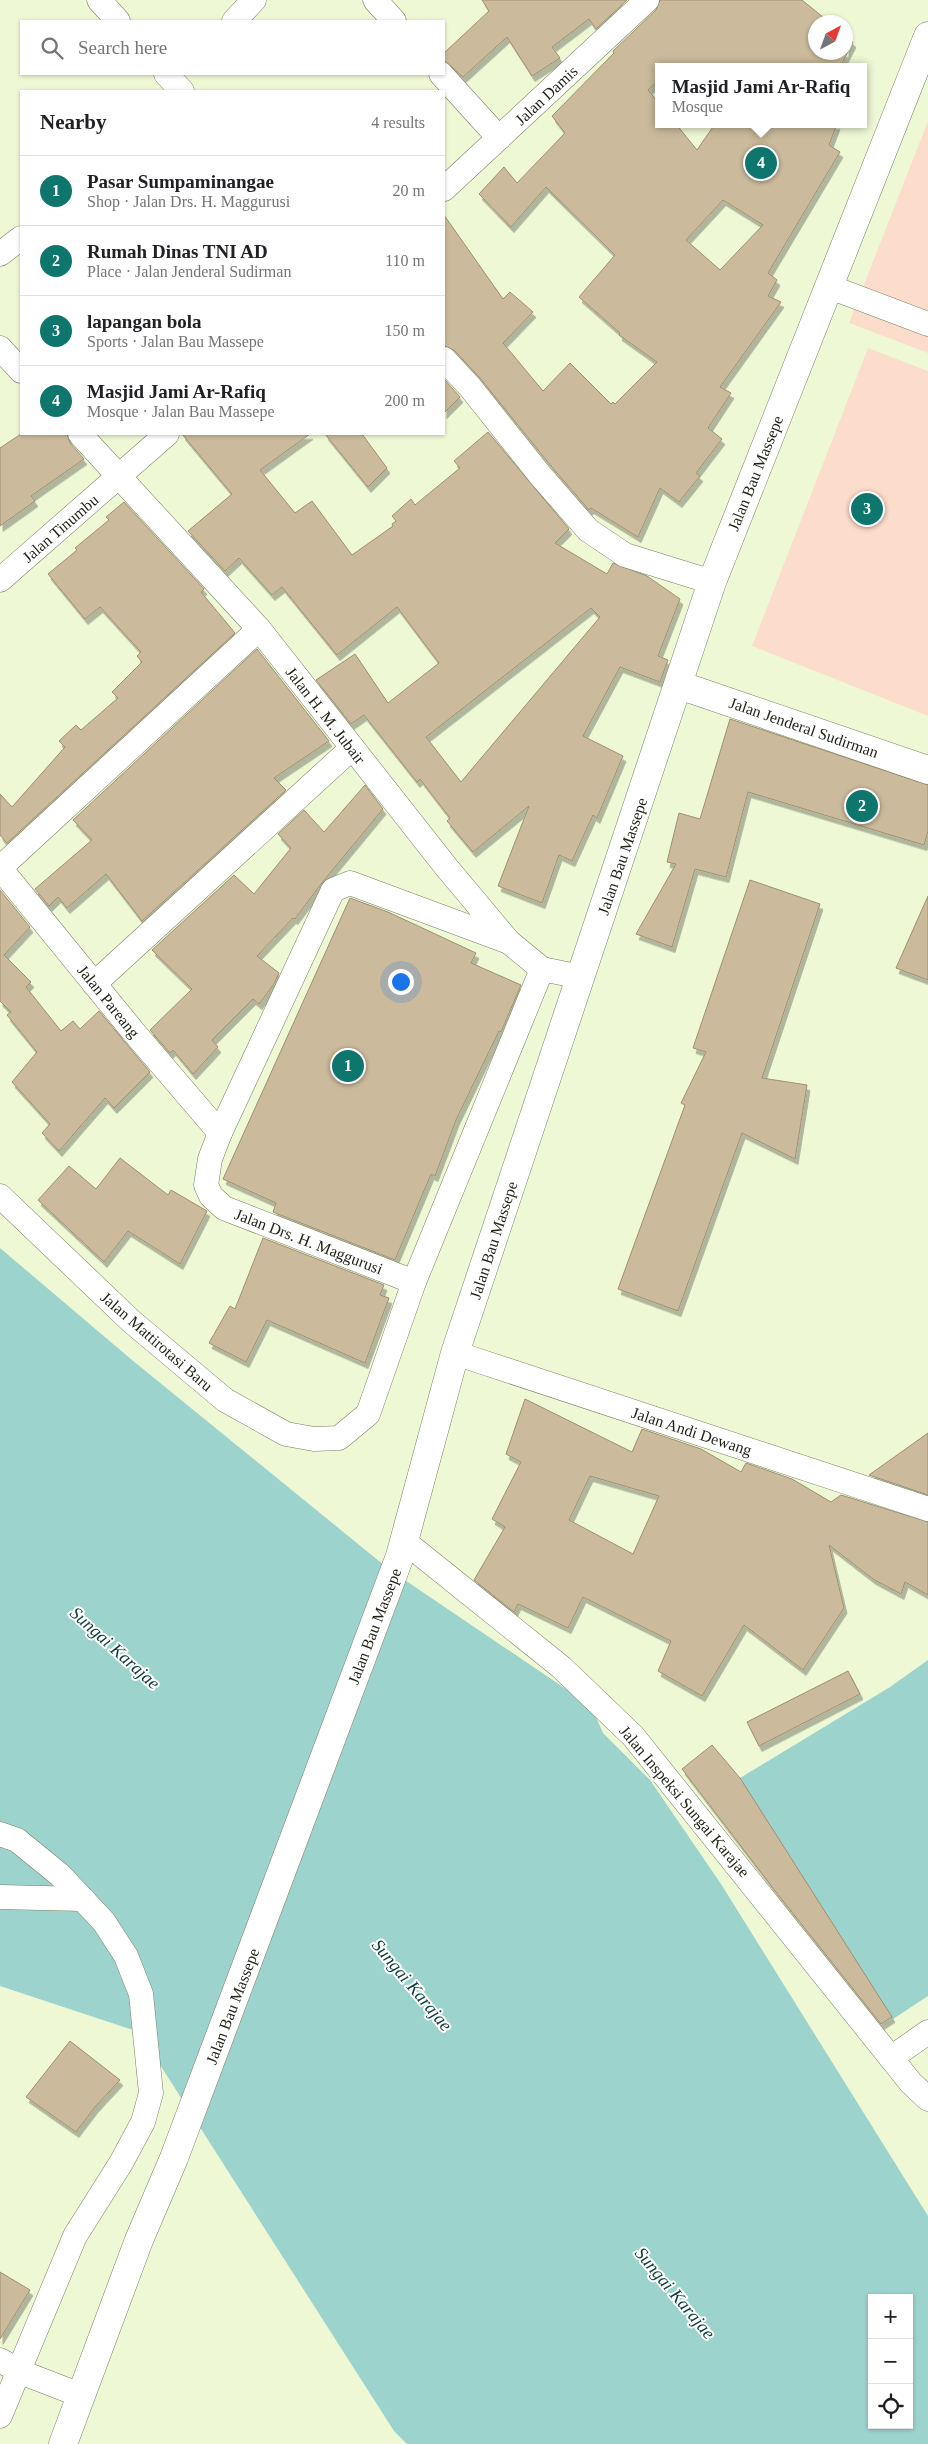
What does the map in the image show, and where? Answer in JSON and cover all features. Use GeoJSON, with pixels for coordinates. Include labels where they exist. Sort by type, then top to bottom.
{"type":"FeatureCollection","features":[{"type":"Feature","properties":{"kind":"main road","name":"Jalan Bau Massepe"},"geometry":{"type":"LineString","coordinates":[[63,2444],[139,2240],[174,2158],[402,1548],[456,1353],[712,582],[928,36]]}},
{"type":"Feature","properties":{"kind":"main road","name":"Jalan Jenderal Sudirman"},"geometry":{"type":"LineString","coordinates":[[679,685],[928,770]]}},
{"type":"Feature","properties":{"kind":"street"},"geometry":{"type":"LineString","coordinates":[[99,0],[117,20]]}},
{"type":"Feature","properties":{"kind":"street"},"geometry":{"type":"LineString","coordinates":[[235,20],[254,0]]}},
{"type":"Feature","properties":{"kind":"street"},"geometry":{"type":"LineString","coordinates":[[375,0],[393,20]]}},
{"type":"Feature","properties":{"kind":"street","name":"Jalan Damis"},"geometry":{"type":"LineString","coordinates":[[445,188],[500,138],[641,2]]}},
{"type":"Feature","properties":{"kind":"street"},"geometry":{"type":"LineString","coordinates":[[442,75],[500,138]]}},
{"type":"Feature","properties":{"kind":"street"},"geometry":{"type":"LineString","coordinates":[[0,254],[20,239]]}},
{"type":"Feature","properties":{"kind":"street"},"geometry":{"type":"LineString","coordinates":[[830,287],[928,324]]}},
{"type":"Feature","properties":{"kind":"street"},"geometry":{"type":"LineString","coordinates":[[0,348],[20,370]]}},
{"type":"Feature","properties":{"kind":"street"},"geometry":{"type":"LineString","coordinates":[[445,360],[470,387],[540,475],[588,530],[625,555],[712,582]]}},
{"type":"Feature","properties":{"kind":"street","name":"Jalan H. M. Jubair"},"geometry":{"type":"LineString","coordinates":[[81,435],[259,629],[352,748],[509,942],[542,969],[581,976]]}},
{"type":"Feature","properties":{"kind":"street"},"geometry":{"type":"LineString","coordinates":[[120,476],[166,435]]}},
{"type":"Feature","properties":{"kind":"street","name":"Jalan Tinumbu"},"geometry":{"type":"LineString","coordinates":[[0,580],[120,476]]}},
{"type":"Feature","properties":{"kind":"street"},"geometry":{"type":"LineString","coordinates":[[0,868],[259,629]]}},
{"type":"Feature","properties":{"kind":"street"},"geometry":{"type":"LineString","coordinates":[[94,984],[352,748]]}},
{"type":"Feature","properties":{"kind":"street","name":"Jalan Pareang"},"geometry":{"type":"LineString","coordinates":[[0,868],[94,984],[220,1133]]}},
{"type":"Feature","properties":{"kind":"street","name":"Jalan Drs. H. Maggurusi"},"geometry":{"type":"LineString","coordinates":[[414,1282],[224,1208],[211,1196],[206,1185],[210,1159],[220,1133],[329,896],[337,887],[350,883],[361,886],[509,942]]}},
{"type":"Feature","properties":{"kind":"street"},"geometry":{"type":"LineString","coordinates":[[414,1282],[542,969]]}},
{"type":"Feature","properties":{"kind":"street","name":"Jalan Mattirotasi Baru"},"geometry":{"type":"LineString","coordinates":[[0,1196],[131,1321],[225,1400],[286,1434],[314,1438],[339,1438],[368,1414],[414,1282]]}},
{"type":"Feature","properties":{"kind":"street","name":"Jalan Andi Dewang"},"geometry":{"type":"LineString","coordinates":[[456,1353],[928,1509]]}},
{"type":"Feature","properties":{"kind":"street","name":"Jalan Inspeksi Sungai Karajae"},"geometry":{"type":"LineString","coordinates":[[402,1548],[561,1667],[633,1736],[911,2083],[928,2099]]}},
{"type":"Feature","properties":{"kind":"street"},"geometry":{"type":"LineString","coordinates":[[0,1834],[17,1840],[60,1876],[104,1922],[126,1956],[141,1994],[151,2093],[143,2122],[122,2163],[75,2236],[9,2365],[0,2416]]}},
{"type":"Feature","properties":{"kind":"street"},"geometry":{"type":"LineString","coordinates":[[0,1897],[83,1899]]}},
{"type":"Feature","properties":{"kind":"street"},"geometry":{"type":"LineString","coordinates":[[891,2058],[928,2032]]}},
{"type":"Feature","properties":{"kind":"street"},"geometry":{"type":"LineString","coordinates":[[9,2365],[80,2395]]}},
{"type":"Feature","properties":{"kind":"shaded area"},"geometry":{"type":"Polygon","coordinates":[[[928,121],[928,353],[849,323],[928,121]]]}},
{"type":"Feature","properties":{"kind":"shaded area"},"geometry":{"type":"Polygon","coordinates":[[[868,348],[928,371],[928,716],[752,646],[868,348]]]}},
{"type":"Feature","properties":{"kind":"water","name":"Sungai Karajae"},"geometry":{"type":"Polygon","coordinates":[[[0,1248],[132,1360],[390,1570],[591,1706],[603,1733],[650,1780],[721,1884],[928,2216],[928,2444],[407,2444],[394,2431],[139,2032],[0,1986],[0,1248]]]}},
{"type":"Feature","properties":{"kind":"water"},"geometry":{"type":"Polygon","coordinates":[[[928,1660],[928,1996],[893,2019],[740,1778],[890,1687],[928,1660]]]}},
{"type":"Feature","properties":{"kind":"building"},"geometry":{"type":"Polygon","coordinates":[[[482,0],[627,0],[596,29],[589,19],[552,47],[560,58],[532,76],[507,37],[463,77],[445,61],[445,52],[489,11],[482,0]]]}},
{"type":"Feature","properties":{"kind":"building"},"geometry":{"type":"Polygon","coordinates":[[[660,0],[802,0],[820,15],[808,15],[808,60],[844,60],[842,63],[655,63],[655,84],[648,90],[655,98],[655,128],[679,128],[697,150],[712,128],[835,128],[829,145],[840,152],[768,273],[777,280],[768,296],[781,302],[720,387],[731,393],[708,428],[722,439],[696,473],[700,476],[679,502],[660,488],[638,537],[591,508],[589,510],[480,378],[454,350],[445,346],[445,216],[503,299],[510,292],[533,312],[503,343],[543,391],[570,363],[611,404],[613,402],[615,404],[657,362],[619,335],[620,333],[579,297],[615,255],[546,187],[511,227],[479,194],[504,167],[517,183],[565,133],[552,116],[614,53],[613,51],[656,10],[660,0]],[[723,200],[686,240],[720,270],[763,225],[723,200]]]}},
{"type":"Feature","properties":{"kind":"building"},"geometry":{"type":"Polygon","coordinates":[[[445,380],[460,397],[445,412],[445,380]]]}},
{"type":"Feature","properties":{"kind":"building"},"geometry":{"type":"Polygon","coordinates":[[[488,432],[569,529],[555,543],[607,574],[613,563],[647,576],[680,599],[658,656],[668,660],[660,682],[620,667],[583,736],[623,756],[597,818],[593,815],[572,861],[559,855],[542,903],[498,886],[529,806],[473,852],[447,821],[450,818],[420,779],[417,782],[364,715],[351,724],[316,680],[355,654],[388,703],[439,663],[397,607],[337,655],[282,587],[272,595],[239,558],[225,571],[188,531],[232,494],[183,435],[309,435],[260,470],[295,513],[312,501],[352,555],[393,526],[392,524],[396,521],[392,516],[411,499],[415,505],[460,468],[454,461],[488,432]],[[591,608],[426,737],[461,782],[600,617],[591,608]]]}},
{"type":"Feature","properties":{"kind":"building"},"geometry":{"type":"Polygon","coordinates":[[[20,435],[67,435],[70,443],[84,459],[31,496],[35,501],[0,526],[0,448],[20,435]]]}},
{"type":"Feature","properties":{"kind":"building"},"geometry":{"type":"Polygon","coordinates":[[[326,435],[363,435],[387,468],[368,487],[326,435]]]}},
{"type":"Feature","properties":{"kind":"building"},"geometry":{"type":"Polygon","coordinates":[[[124,502],[204,589],[201,592],[235,633],[7,843],[0,835],[0,794],[12,807],[65,747],[59,741],[76,725],[81,730],[118,698],[112,692],[142,662],[137,656],[141,652],[100,607],[85,619],[48,574],[77,550],[75,548],[109,520],[106,517],[124,502]]]}},
{"type":"Feature","properties":{"kind":"building"},"geometry":{"type":"Polygon","coordinates":[[[257,649],[329,741],[274,778],[286,790],[142,921],[106,874],[67,908],[58,897],[49,906],[35,889],[92,840],[73,820],[257,649]]]}},
{"type":"Feature","properties":{"kind":"building"},"geometry":{"type":"Polygon","coordinates":[[[730,719],[928,785],[928,831],[924,845],[748,792],[726,877],[695,869],[672,947],[636,934],[676,864],[667,862],[679,813],[700,819],[730,719]]]}},
{"type":"Feature","properties":{"kind":"building"},"geometry":{"type":"Polygon","coordinates":[[[365,785],[383,809],[321,884],[295,919],[293,918],[257,956],[279,973],[274,984],[259,1004],[253,999],[212,1040],[218,1047],[193,1074],[173,1050],[170,1053],[150,1030],[192,989],[152,950],[234,875],[254,894],[291,848],[278,834],[304,810],[324,832],[365,785]]]}},
{"type":"Feature","properties":{"kind":"building"},"geometry":{"type":"Polygon","coordinates":[[[750,880],[820,904],[762,1078],[807,1085],[795,1159],[742,1133],[678,1311],[618,1289],[685,1105],[681,1103],[706,1052],[693,1048],[750,880]]]}},
{"type":"Feature","properties":{"kind":"building"},"geometry":{"type":"Polygon","coordinates":[[[0,890],[30,927],[4,955],[31,982],[26,987],[61,1031],[73,1021],[80,1029],[99,1011],[150,1072],[114,1108],[105,1098],[59,1151],[42,1133],[50,1124],[12,1082],[37,1052],[7,1015],[11,1012],[0,1001],[0,890]]]}},
{"type":"Feature","properties":{"kind":"building"},"geometry":{"type":"Polygon","coordinates":[[[928,896],[928,980],[896,968],[928,896]]]}},
{"type":"Feature","properties":{"kind":"building"},"geometry":{"type":"Polygon","coordinates":[[[350,898],[388,912],[476,953],[471,963],[521,985],[501,1032],[499,1031],[456,1120],[435,1176],[431,1174],[395,1260],[273,1212],[276,1203],[223,1179],[350,898]]]}},
{"type":"Feature","properties":{"kind":"building"},"geometry":{"type":"Polygon","coordinates":[[[120,1158],[168,1195],[171,1190],[207,1211],[180,1264],[128,1231],[104,1262],[38,1200],[69,1166],[96,1189],[120,1158]]]}},
{"type":"Feature","properties":{"kind":"building"},"geometry":{"type":"Polygon","coordinates":[[[263,1238],[384,1285],[380,1295],[389,1298],[365,1363],[267,1320],[246,1362],[209,1343],[230,1306],[235,1309],[263,1238]]]}},
{"type":"Feature","properties":{"kind":"building"},"geometry":{"type":"Polygon","coordinates":[[[525,1399],[632,1452],[642,1429],[701,1449],[741,1472],[746,1463],[792,1479],[831,1502],[841,1495],[928,1522],[928,1595],[905,1582],[901,1594],[873,1579],[829,1545],[844,1608],[803,1670],[744,1625],[702,1696],[658,1671],[671,1641],[583,1597],[568,1628],[518,1604],[514,1612],[474,1580],[505,1527],[492,1519],[521,1462],[506,1454],[525,1399]],[[590,1476],[569,1520],[633,1554],[659,1496],[590,1476]]]}},
{"type":"Feature","properties":{"kind":"building"},"geometry":{"type":"Polygon","coordinates":[[[928,1433],[928,1495],[869,1475],[928,1433]]]}},
{"type":"Feature","properties":{"kind":"building"},"geometry":{"type":"Polygon","coordinates":[[[848,1671],[860,1694],[759,1746],[747,1722],[848,1671]]]}},
{"type":"Feature","properties":{"kind":"building"},"geometry":{"type":"Polygon","coordinates":[[[712,1745],[740,1778],[892,2017],[881,2024],[776,1892],[682,1769],[712,1745]]]}},
{"type":"Feature","properties":{"kind":"building"},"geometry":{"type":"Polygon","coordinates":[[[70,2041],[120,2080],[95,2107],[76,2132],[26,2097],[70,2041]]]}},
{"type":"Feature","properties":{"kind":"building"},"geometry":{"type":"Polygon","coordinates":[[[0,2272],[30,2290],[0,2339],[0,2272]]]}},
{"type":"Feature","properties":{"kind":"place","name":"Masjid Jami Ar-Rafiq"},"geometry":{"type":"Point","coordinates":[761,163]}},
{"type":"Feature","properties":{"kind":"place","name":"lapangan bola"},"geometry":{"type":"Point","coordinates":[867,509]}},
{"type":"Feature","properties":{"kind":"place","name":"Rumah Dinas TNI AD"},"geometry":{"type":"Point","coordinates":[862,806]}},
{"type":"Feature","properties":{"kind":"place","name":"Pasar Sumpaminangae"},"geometry":{"type":"Point","coordinates":[348,1066]}}]}
